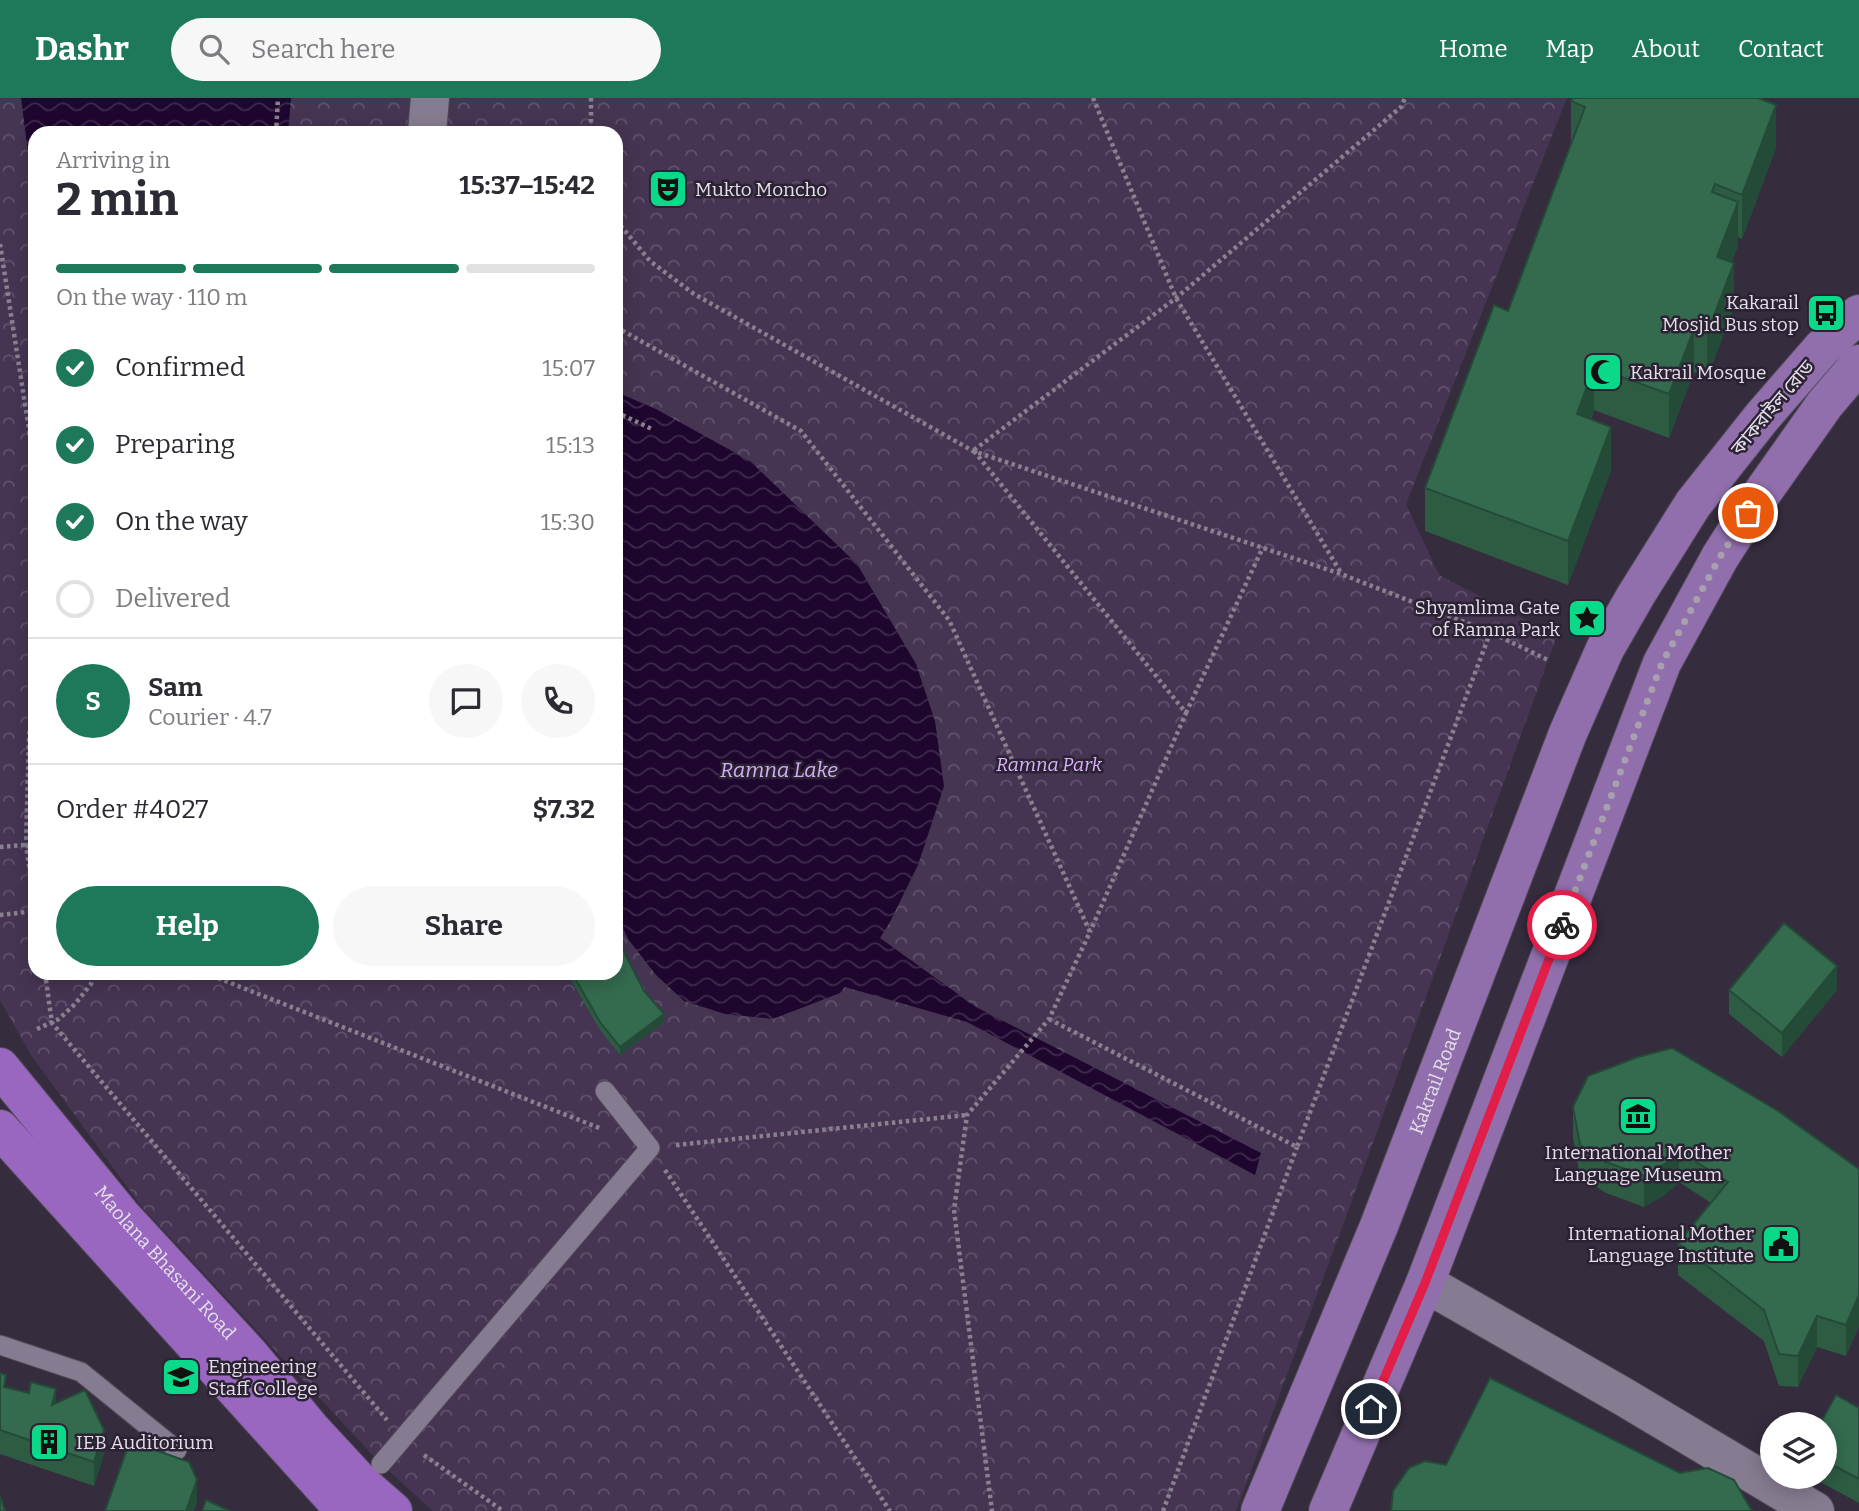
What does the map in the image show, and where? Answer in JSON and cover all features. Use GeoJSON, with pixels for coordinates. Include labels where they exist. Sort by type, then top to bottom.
{"type":"FeatureCollection","features":[{"type":"Feature","properties":{"kind":"highway","name":"Maolana Bhasani Road"},"geometry":{"type":"LineString","coordinates":[[0,1068],[121,1215],[241,1345],[312,1430],[353,1495]]}},
{"type":"Feature","properties":{"kind":"highway","name":"Maolana Bhasani Road"},"geometry":{"type":"LineString","coordinates":[[0,1129],[353,1495],[393,1511]]}},
{"type":"Feature","properties":{"kind":"main road"},"geometry":{"type":"LineString","coordinates":[[1822,348],[1859,292]]}},
{"type":"Feature","properties":{"kind":"main road","name":"কাকরাইল রোড"},"geometry":{"type":"LineString","coordinates":[[1822,348],[1859,314]]}},
{"type":"Feature","properties":{"kind":"main road","name":"Kakrail Road"},"geometry":{"type":"LineString","coordinates":[[1260,1511],[1379,1226],[1563,746],[1605,649],[1693,504],[1762,417],[1822,348]]}},
{"type":"Feature","properties":{"kind":"main road"},"geometry":{"type":"LineString","coordinates":[[1328,1511],[1425,1283],[1662,663],[1720,557],[1748,513],[1825,404],[1859,364]]}},
{"type":"Feature","properties":{"kind":"street"},"geometry":{"type":"LineString","coordinates":[[428,126],[430,98]]}},
{"type":"Feature","properties":{"kind":"street"},"geometry":{"type":"LineString","coordinates":[[1425,1283],[1815,1511]]}},
{"type":"Feature","properties":{"kind":"lane"},"geometry":{"type":"LineString","coordinates":[[353,1495],[403,1440],[650,1148],[605,1091]]}},
{"type":"Feature","properties":{"kind":"lane"},"geometry":{"type":"LineString","coordinates":[[0,1345],[81,1372],[177,1450]]}},
{"type":"Feature","properties":{"kind":"path"},"geometry":{"type":"LineString","coordinates":[[276,126],[278,98]]}},
{"type":"Feature","properties":{"kind":"path"},"geometry":{"type":"LineString","coordinates":[[591,98],[591,126]]}},
{"type":"Feature","properties":{"kind":"path"},"geometry":{"type":"LineString","coordinates":[[1093,98],[1175,298],[1341,573]]}},
{"type":"Feature","properties":{"kind":"path"},"geometry":{"type":"LineString","coordinates":[[973,450],[1175,298],[1401,107],[1405,98]]}},
{"type":"Feature","properties":{"kind":"path"},"geometry":{"type":"LineString","coordinates":[[623,228],[650,261],[694,294],[973,450],[1341,573],[1490,632],[1548,660]]}},
{"type":"Feature","properties":{"kind":"path"},"geometry":{"type":"LineString","coordinates":[[0,244],[28,423]]}},
{"type":"Feature","properties":{"kind":"path"},"geometry":{"type":"LineString","coordinates":[[623,331],[801,431],[949,620],[1090,932]]}},
{"type":"Feature","properties":{"kind":"path"},"geometry":{"type":"LineString","coordinates":[[623,415],[652,429]]}},
{"type":"Feature","properties":{"kind":"path"},"geometry":{"type":"LineString","coordinates":[[973,450],[1186,713]]}},
{"type":"Feature","properties":{"kind":"path"},"geometry":{"type":"LineString","coordinates":[[992,1511],[954,1210],[967,1115],[1049,1019],[1263,547]]}},
{"type":"Feature","properties":{"kind":"path"},"geometry":{"type":"LineString","coordinates":[[1163,1511],[1490,632]]}},
{"type":"Feature","properties":{"kind":"path"},"geometry":{"type":"LineString","coordinates":[[28,772],[28,859]]}},
{"type":"Feature","properties":{"kind":"path"},"geometry":{"type":"LineString","coordinates":[[0,847],[26,845]]}},
{"type":"Feature","properties":{"kind":"path"},"geometry":{"type":"LineString","coordinates":[[0,915],[28,910]]}},
{"type":"Feature","properties":{"kind":"path"},"geometry":{"type":"LineString","coordinates":[[46,980],[52,1023],[403,1440],[503,1511]]}},
{"type":"Feature","properties":{"kind":"path"},"geometry":{"type":"LineString","coordinates":[[37,1029],[59,1019],[75,1004],[92,980]]}},
{"type":"Feature","properties":{"kind":"path"},"geometry":{"type":"LineString","coordinates":[[1049,1019],[1297,1147]]}},
{"type":"Feature","properties":{"kind":"path"},"geometry":{"type":"LineString","coordinates":[[650,1148],[967,1115]]}},
{"type":"Feature","properties":{"kind":"green space","name":"Ramna Park"},"geometry":{"type":"Polygon","coordinates":[[[0,98],[1567,98],[1406,504],[1439,575],[1557,636],[1236,1511],[433,1511],[381,1464],[141,1206],[31,1055],[0,1000],[0,98]]]}},
{"type":"Feature","properties":{"kind":"water"},"geometry":{"type":"Polygon","coordinates":[[[21,98],[291,98],[289,126],[28,126],[28,152],[21,98]]]}},
{"type":"Feature","properties":{"kind":"water","name":"Ramna Lake"},"geometry":{"type":"Polygon","coordinates":[[[623,395],[656,409],[750,461],[857,564],[916,664],[935,721],[944,786],[918,865],[880,938],[976,1007],[1261,1153],[1255,1175],[967,1022],[845,987],[840,993],[773,1019],[725,1014],[684,1001],[656,975],[628,939],[623,928],[623,395]]]}},
{"type":"Feature","properties":{"kind":"building","name":"Kakrail Mosque"},"geometry":{"type":"Polygon","coordinates":[[[1573,98],[1758,98],[1776,105],[1742,195],[1715,184],[1712,192],[1738,202],[1717,257],[1734,263],[1707,334],[1694,329],[1669,394],[1594,367],[1577,414],[1611,427],[1568,541],[1425,488],[1494,305],[1508,311],[1585,107],[1571,101],[1573,98]]]}},
{"type":"Feature","properties":{"kind":"building"},"geometry":{"type":"Polygon","coordinates":[[[1784,923],[1837,966],[1782,1033],[1729,990],[1784,923]]]}},
{"type":"Feature","properties":{"kind":"building"},"geometry":{"type":"Polygon","coordinates":[[[623,948],[644,991],[664,1014],[620,1047],[600,1022],[576,980],[623,980],[623,948]]]}},
{"type":"Feature","properties":{"kind":"building","name":"International Mother Language Institute"},"geometry":{"type":"Polygon","coordinates":[[[1672,1048],[1778,1111],[1859,1169],[1859,1295],[1846,1325],[1817,1316],[1798,1356],[1779,1354],[1764,1310],[1678,1243],[1728,1182],[1679,1151],[1666,1163],[1644,1176],[1606,1162],[1580,1145],[1573,1107],[1588,1076],[1638,1057],[1672,1048]]]}},
{"type":"Feature","properties":{"kind":"building"},"geometry":{"type":"Polygon","coordinates":[[[0,1373],[6,1375],[4,1387],[29,1393],[31,1382],[56,1389],[52,1405],[85,1390],[104,1430],[94,1462],[0,1430],[0,1373]]]}},
{"type":"Feature","properties":{"kind":"building"},"geometry":{"type":"Polygon","coordinates":[[[1490,1378],[1680,1473],[1708,1468],[1734,1480],[1752,1511],[1391,1511],[1393,1491],[1409,1468],[1425,1461],[1446,1465],[1490,1378]]]}},
{"type":"Feature","properties":{"kind":"building"},"geometry":{"type":"Polygon","coordinates":[[[1836,1395],[1859,1408],[1859,1479],[1837,1467],[1837,1412],[1827,1412],[1836,1395]]]}},
{"type":"Feature","properties":{"kind":"building"},"geometry":{"type":"Polygon","coordinates":[[[130,1441],[189,1462],[197,1480],[186,1511],[105,1511],[130,1441]]]}},
{"type":"Feature","properties":{"kind":"building"},"geometry":{"type":"Polygon","coordinates":[[[0,1496],[5,1511],[0,1511],[0,1496]]]}},
{"type":"Feature","properties":{"kind":"building"},"geometry":{"type":"Polygon","coordinates":[[[206,1500],[230,1511],[202,1511],[206,1500]]]}},
{"type":"Feature","properties":{"kind":"way so far"},"geometry":{"type":"LineString","coordinates":[[1562,925],[1662,663],[1720,557],[1748,513]]}},
{"type":"Feature","properties":{"kind":"place","name":"Mukto Moncho"},"geometry":{"type":"Point","coordinates":[668,189]}},
{"type":"Feature","properties":{"kind":"place","name":"Kakarail Mosjid Bus stop"},"geometry":{"type":"Point","coordinates":[1826,313]}},
{"type":"Feature","properties":{"kind":"place","name":"Kakrail Mosque"},"geometry":{"type":"Point","coordinates":[1603,372]}},
{"type":"Feature","properties":{"kind":"place","name":"Shyamlima Gate of Ramna Park"},"geometry":{"type":"Point","coordinates":[1587,618]}},
{"type":"Feature","properties":{"kind":"place","name":"International Mother Language Museum"},"geometry":{"type":"Point","coordinates":[1638,1116]}},
{"type":"Feature","properties":{"kind":"place","name":"International Mother Language Institute"},"geometry":{"type":"Point","coordinates":[1781,1244]}},
{"type":"Feature","properties":{"kind":"place","name":"Engineering Staff College"},"geometry":{"type":"Point","coordinates":[181,1377]}},
{"type":"Feature","properties":{"kind":"place","name":"IEB Auditorium"},"geometry":{"type":"Point","coordinates":[49,1442]}},
{"type":"Feature","properties":{"kind":"route"},"geometry":{"type":"LineString","coordinates":[[1371,1409],[1425,1283],[1562,925]]}}]}
